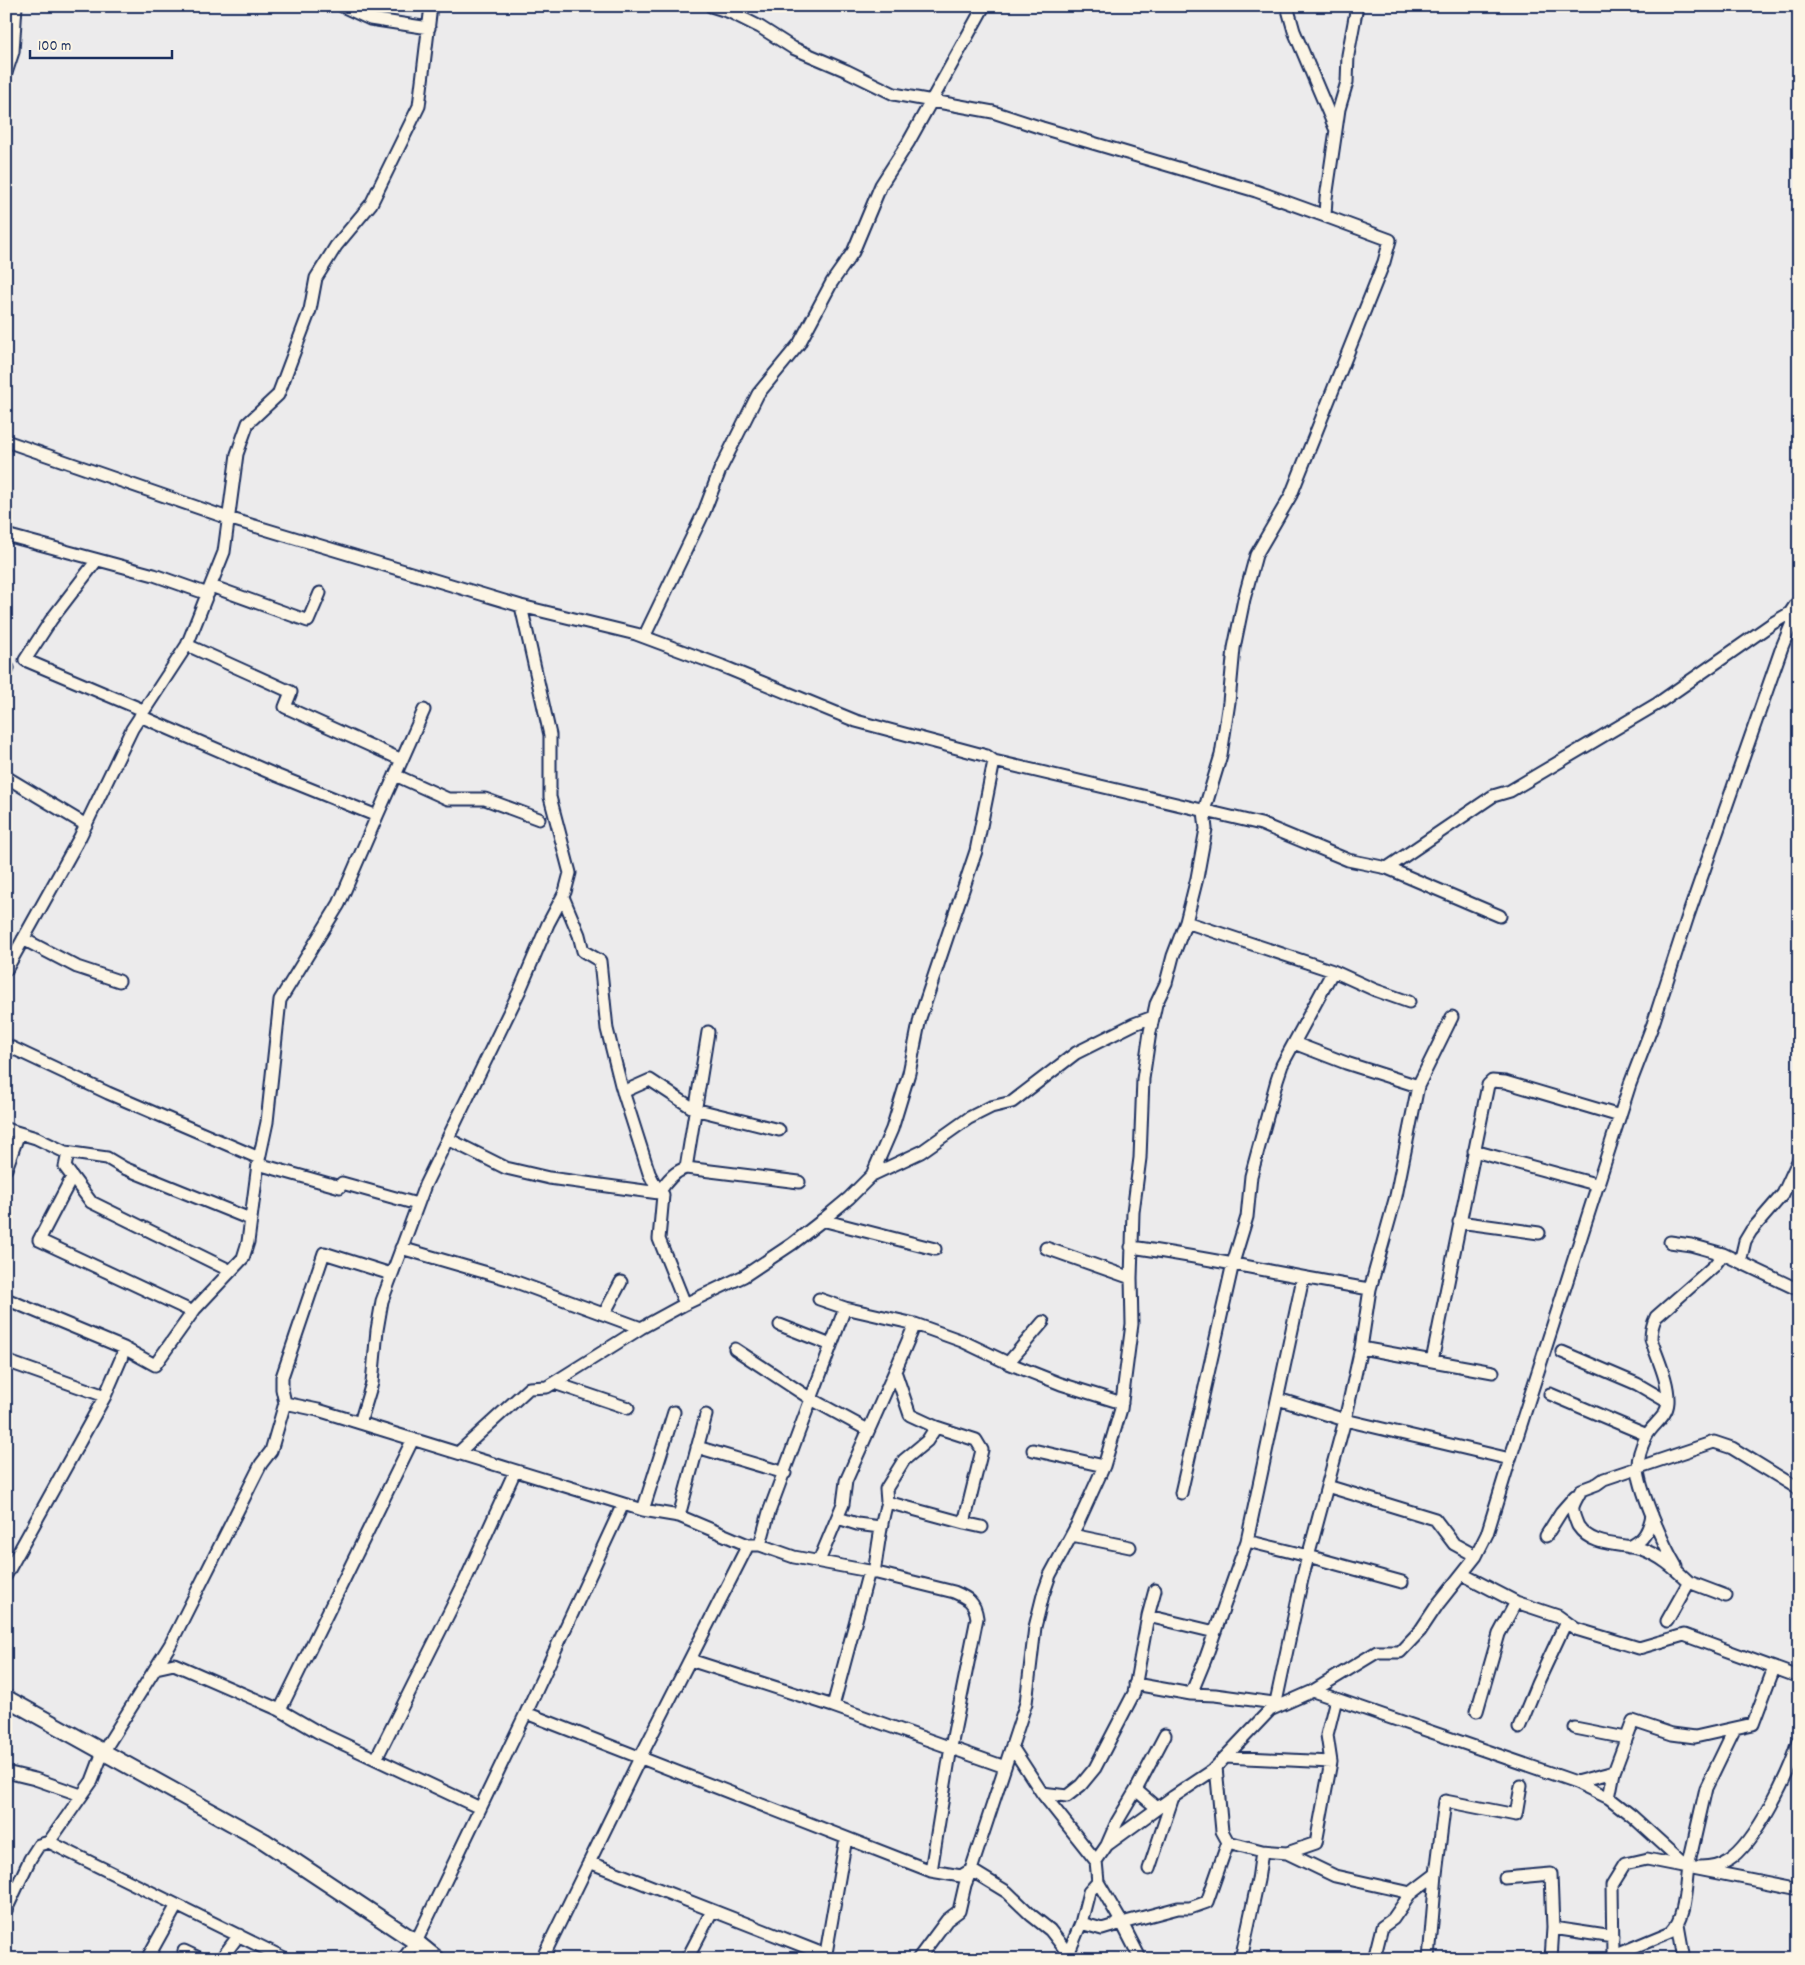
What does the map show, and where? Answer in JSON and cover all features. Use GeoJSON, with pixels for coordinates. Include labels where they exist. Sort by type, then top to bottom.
{"type":"FeatureCollection","features":[{"type":"Feature","properties":{"kind":"street"},"geometry":{"type":"LineString","coordinates":[[6,73],[13,52],[16,6]]}},
{"type":"Feature","properties":{"kind":"street"},"geometry":{"type":"LineString","coordinates":[[342,6],[370,20],[429,28]]}},
{"type":"Feature","properties":{"kind":"street"},"geometry":{"type":"LineString","coordinates":[[6,970],[86,825],[132,729],[187,645],[224,552],[237,454],[248,423],[278,396],[310,310],[316,278],[336,246],[371,204],[406,128],[419,106],[432,6]]}},
{"type":"Feature","properties":{"kind":"street"},"geometry":{"type":"LineString","coordinates":[[711,6],[730,12],[760,27],[793,48],[894,94],[993,112],[1256,191],[1390,240],[1384,262],[1292,495],[1256,555],[1234,648],[1222,755],[1204,811],[1206,829],[1202,851],[1186,922],[1153,1017],[1143,1079],[1140,1158],[1134,1193],[1131,1247],[1132,1324],[1122,1403],[1104,1466],[1072,1535],[1050,1575],[1043,1595],[1035,1627],[1026,1703],[965,1885],[960,1911],[947,1920],[918,1959]]}},
{"type":"Feature","properties":{"kind":"street"},"geometry":{"type":"LineString","coordinates":[[644,637],[704,512],[720,470],[758,394],[799,344],[832,282],[853,252],[881,185],[908,143],[984,6]]}},
{"type":"Feature","properties":{"kind":"street"},"geometry":{"type":"LineString","coordinates":[[1287,6],[1294,31],[1336,130]]}},
{"type":"Feature","properties":{"kind":"street"},"geometry":{"type":"LineString","coordinates":[[1325,216],[1339,109],[1347,82],[1348,55],[1357,6]]}},
{"type":"Feature","properties":{"kind":"street"},"geometry":{"type":"LineString","coordinates":[[6,441],[228,518],[521,606],[644,637],[722,666],[856,722],[988,756],[994,761],[1261,824],[1348,860],[1387,868],[1500,916]]}},
{"type":"Feature","properties":{"kind":"street"},"geometry":{"type":"LineString","coordinates":[[6,535],[210,590],[308,622],[320,593]]}},
{"type":"Feature","properties":{"kind":"street"},"geometry":{"type":"LineString","coordinates":[[97,560],[51,620],[25,660],[278,776],[377,816]]}},
{"type":"Feature","properties":{"kind":"street"},"geometry":{"type":"LineString","coordinates":[[1387,868],[1493,796],[1510,791],[1657,704],[1790,613],[1799,600]]}},
{"type":"Feature","properties":{"kind":"street"},"geometry":{"type":"LineString","coordinates":[[360,1423],[372,1383],[382,1301],[424,1185],[519,992],[548,924],[563,897],[570,873],[550,797],[550,735],[521,606]]}},
{"type":"Feature","properties":{"kind":"street"},"geometry":{"type":"LineString","coordinates":[[1108,1845],[1216,1767],[1270,1710],[1279,1703],[1313,1690],[1376,1652],[1400,1652],[1420,1631],[1438,1604],[1476,1556],[1487,1534],[1620,1116],[1691,907],[1782,647],[1799,606]]}},
{"type":"Feature","properties":{"kind":"street"},"geometry":{"type":"LineString","coordinates":[[187,645],[291,692],[285,707],[402,760]]}},
{"type":"Feature","properties":{"kind":"street"},"geometry":{"type":"LineString","coordinates":[[6,666],[8,668],[6,674]]}},
{"type":"Feature","properties":{"kind":"street"},"geometry":{"type":"LineString","coordinates":[[6,1299],[124,1348],[155,1365],[193,1312],[243,1258],[248,1242],[259,1161],[267,1122],[280,1000],[339,904],[424,710]]}},
{"type":"Feature","properties":{"kind":"street"},"geometry":{"type":"LineString","coordinates":[[872,1175],[892,1129],[909,1073],[920,1018],[976,851],[994,761]]}},
{"type":"Feature","properties":{"kind":"street"},"geometry":{"type":"LineString","coordinates":[[396,775],[448,799],[484,799],[539,819]]}},
{"type":"Feature","properties":{"kind":"street"},"geometry":{"type":"LineString","coordinates":[[6,778],[86,825]]}},
{"type":"Feature","properties":{"kind":"street"},"geometry":{"type":"LineString","coordinates":[[563,897],[580,934],[583,950],[600,961],[607,1029],[623,1092],[649,1173],[659,1193],[663,1196],[659,1240],[685,1304]]}},
{"type":"Feature","properties":{"kind":"street"},"geometry":{"type":"LineString","coordinates":[[1186,922],[1333,971],[1375,990],[1409,1002]]}},
{"type":"Feature","properties":{"kind":"street"},"geometry":{"type":"LineString","coordinates":[[23,939],[77,967],[119,982]]}},
{"type":"Feature","properties":{"kind":"street"},"geometry":{"type":"LineString","coordinates":[[1181,1493],[1232,1263],[1247,1216],[1251,1176],[1261,1136],[1282,1065],[1333,971]]}},
{"type":"Feature","properties":{"kind":"street"},"geometry":{"type":"LineString","coordinates":[[458,1453],[529,1388],[547,1387],[641,1328],[685,1304],[744,1276],[792,1244],[849,1198],[872,1175],[921,1152],[969,1118],[991,1107],[1012,1102],[1076,1053],[1134,1024],[1153,1017]]}},
{"type":"Feature","properties":{"kind":"street"},"geometry":{"type":"LineString","coordinates":[[1279,1703],[1302,1579],[1345,1420],[1361,1348],[1370,1289],[1396,1196],[1418,1086],[1452,1017]]}},
{"type":"Feature","properties":{"kind":"street"},"geometry":{"type":"LineString","coordinates":[[686,1168],[708,1032]]}},
{"type":"Feature","properties":{"kind":"street"},"geometry":{"type":"LineString","coordinates":[[1294,1043],[1346,1063],[1418,1086]]}},
{"type":"Feature","properties":{"kind":"street"},"geometry":{"type":"LineString","coordinates":[[6,1045],[259,1161],[340,1187],[342,1183],[417,1204]]}},
{"type":"Feature","properties":{"kind":"street"},"geometry":{"type":"LineString","coordinates":[[623,1092],[650,1080],[696,1109],[779,1130]]}},
{"type":"Feature","properties":{"kind":"street"},"geometry":{"type":"LineString","coordinates":[[1432,1361],[1488,1085],[1492,1081],[1505,1082],[1620,1116]]}},
{"type":"Feature","properties":{"kind":"street"},"geometry":{"type":"LineString","coordinates":[[6,1129],[36,1138],[68,1153],[108,1158],[124,1168],[250,1219]]}},
{"type":"Feature","properties":{"kind":"street"},"geometry":{"type":"LineString","coordinates":[[6,1169],[19,1133]]}},
{"type":"Feature","properties":{"kind":"street"},"geometry":{"type":"LineString","coordinates":[[448,1139],[506,1168],[549,1178],[659,1193]]}},
{"type":"Feature","properties":{"kind":"street"},"geometry":{"type":"LineString","coordinates":[[1474,1151],[1599,1185]]}},
{"type":"Feature","properties":{"kind":"street"},"geometry":{"type":"LineString","coordinates":[[68,1153],[65,1167],[91,1202],[231,1270]]}},
{"type":"Feature","properties":{"kind":"street"},"geometry":{"type":"LineString","coordinates":[[1740,1262],[1745,1241],[1751,1231],[1783,1194],[1798,1163]]}},
{"type":"Feature","properties":{"kind":"street"},"geometry":{"type":"LineString","coordinates":[[659,1193],[664,1184],[677,1172],[686,1168],[799,1182]]}},
{"type":"Feature","properties":{"kind":"street"},"geometry":{"type":"LineString","coordinates":[[72,1177],[39,1240],[193,1312]]}},
{"type":"Feature","properties":{"kind":"street"},"geometry":{"type":"LineString","coordinates":[[822,1220],[935,1248]]}},
{"type":"Feature","properties":{"kind":"street"},"geometry":{"type":"LineString","coordinates":[[1459,1222],[1539,1233]]}},
{"type":"Feature","properties":{"kind":"street"},"geometry":{"type":"LineString","coordinates":[[1670,1242],[1691,1245],[1723,1254],[1799,1290]]}},
{"type":"Feature","properties":{"kind":"street"},"geometry":{"type":"LineString","coordinates":[[1131,1247],[1232,1263],[1370,1289]]}},
{"type":"Feature","properties":{"kind":"street"},"geometry":{"type":"LineString","coordinates":[[401,1248],[508,1279],[641,1328]]}},
{"type":"Feature","properties":{"kind":"street"},"geometry":{"type":"LineString","coordinates":[[1046,1248],[1131,1278]]}},
{"type":"Feature","properties":{"kind":"street"},"geometry":{"type":"LineString","coordinates":[[6,1910],[30,1859],[39,1846],[49,1842],[92,1781],[103,1752],[170,1645],[261,1464],[271,1451],[285,1403],[282,1377],[324,1252],[391,1274]]}},
{"type":"Feature","properties":{"kind":"street"},"geometry":{"type":"LineString","coordinates":[[1680,1573],[1669,1555],[1652,1515],[1637,1468],[1647,1435],[1661,1420],[1666,1412],[1668,1402],[1664,1379],[1651,1339],[1652,1325],[1660,1314],[1714,1266],[1723,1254]]}},
{"type":"Feature","properties":{"kind":"street"},"geometry":{"type":"LineString","coordinates":[[1191,1694],[1247,1541],[1304,1278]]}},
{"type":"Feature","properties":{"kind":"street"},"geometry":{"type":"LineString","coordinates":[[604,1314],[621,1282]]}},
{"type":"Feature","properties":{"kind":"street"},"geometry":{"type":"LineString","coordinates":[[819,1299],[845,1308],[915,1324],[962,1341],[1008,1363],[1061,1384],[1122,1403]]}},
{"type":"Feature","properties":{"kind":"street"},"geometry":{"type":"LineString","coordinates":[[760,1545],[769,1512],[845,1308]]}},
{"type":"Feature","properties":{"kind":"street"},"geometry":{"type":"LineString","coordinates":[[1008,1363],[1043,1322]]}},
{"type":"Feature","properties":{"kind":"street"},"geometry":{"type":"LineString","coordinates":[[780,1324],[831,1345]]}},
{"type":"Feature","properties":{"kind":"street"},"geometry":{"type":"LineString","coordinates":[[819,1562],[843,1504],[846,1482],[915,1324]]}},
{"type":"Feature","properties":{"kind":"street"},"geometry":{"type":"LineString","coordinates":[[6,1575],[105,1396],[124,1348]]}},
{"type":"Feature","properties":{"kind":"street"},"geometry":{"type":"LineString","coordinates":[[1361,1348],[1493,1372]]}},
{"type":"Feature","properties":{"kind":"street"},"geometry":{"type":"LineString","coordinates":[[735,1349],[811,1400],[868,1430]]}},
{"type":"Feature","properties":{"kind":"street"},"geometry":{"type":"LineString","coordinates":[[1562,1352],[1637,1384],[1668,1402]]}},
{"type":"Feature","properties":{"kind":"street"},"geometry":{"type":"LineString","coordinates":[[6,1362],[105,1396]]}},
{"type":"Feature","properties":{"kind":"street"},"geometry":{"type":"LineString","coordinates":[[895,1371],[910,1415],[936,1427],[976,1440],[982,1450],[964,1524]]}},
{"type":"Feature","properties":{"kind":"street"},"geometry":{"type":"LineString","coordinates":[[554,1383],[628,1408]]}},
{"type":"Feature","properties":{"kind":"street"},"geometry":{"type":"LineString","coordinates":[[1550,1394],[1647,1435]]}},
{"type":"Feature","properties":{"kind":"street"},"geometry":{"type":"LineString","coordinates":[[1278,1399],[1345,1420],[1510,1459]]}},
{"type":"Feature","properties":{"kind":"street"},"geometry":{"type":"LineString","coordinates":[[285,1403],[318,1410],[643,1510],[678,1516],[748,1545],[760,1545],[794,1556],[872,1572],[954,1592],[966,1597],[974,1603],[977,1618],[951,1747],[931,1871]]}},
{"type":"Feature","properties":{"kind":"street"},"geometry":{"type":"LineString","coordinates":[[643,1510],[674,1412]]}},
{"type":"Feature","properties":{"kind":"street"},"geometry":{"type":"LineString","coordinates":[[678,1516],[706,1415]]}},
{"type":"Feature","properties":{"kind":"street"},"geometry":{"type":"LineString","coordinates":[[833,1706],[879,1546],[880,1527],[887,1502],[886,1489],[904,1460],[926,1441],[936,1427]]}},
{"type":"Feature","properties":{"kind":"street"},"geometry":{"type":"LineString","coordinates":[[280,1710],[412,1439]]}},
{"type":"Feature","properties":{"kind":"street"},"geometry":{"type":"LineString","coordinates":[[1546,1536],[1561,1512],[1581,1490],[1604,1479],[1714,1442],[1732,1448],[1799,1489]]}},
{"type":"Feature","properties":{"kind":"street"},"geometry":{"type":"LineString","coordinates":[[697,1447],[785,1473]]}},
{"type":"Feature","properties":{"kind":"street"},"geometry":{"type":"LineString","coordinates":[[1033,1450],[1104,1466]]}},
{"type":"Feature","properties":{"kind":"street"},"geometry":{"type":"LineString","coordinates":[[376,1759],[465,1581],[515,1471]]}},
{"type":"Feature","properties":{"kind":"street"},"geometry":{"type":"LineString","coordinates":[[1327,1486],[1435,1519],[1454,1544],[1476,1556]]}},
{"type":"Feature","properties":{"kind":"street"},"geometry":{"type":"LineString","coordinates":[[1581,1490],[1573,1508],[1575,1520],[1582,1531],[1597,1541],[1641,1549],[1664,1560],[1689,1582],[1726,1596]]}},
{"type":"Feature","properties":{"kind":"street"},"geometry":{"type":"LineString","coordinates":[[887,1502],[964,1524],[982,1527]]}},
{"type":"Feature","properties":{"kind":"street"},"geometry":{"type":"LineString","coordinates":[[403,1959],[416,1942],[526,1713],[623,1504]]}},
{"type":"Feature","properties":{"kind":"street"},"geometry":{"type":"LineString","coordinates":[[1629,1548],[1638,1544],[1645,1536],[1652,1515]]}},
{"type":"Feature","properties":{"kind":"street"},"geometry":{"type":"LineString","coordinates":[[838,1518],[857,1524],[880,1527]]}},
{"type":"Feature","properties":{"kind":"street"},"geometry":{"type":"LineString","coordinates":[[1072,1535],[1130,1547]]}},
{"type":"Feature","properties":{"kind":"street"},"geometry":{"type":"LineString","coordinates":[[1247,1541],[1402,1582]]}},
{"type":"Feature","properties":{"kind":"street"},"geometry":{"type":"LineString","coordinates":[[542,1959],[640,1758],[748,1545]]}},
{"type":"Feature","properties":{"kind":"street"},"geometry":{"type":"LineString","coordinates":[[1462,1574],[1516,1602],[1558,1616],[1576,1629],[1639,1648],[1684,1635],[1799,1677]]}},
{"type":"Feature","properties":{"kind":"street"},"geometry":{"type":"LineString","coordinates":[[1667,1621],[1689,1582]]}},
{"type":"Feature","properties":{"kind":"street"},"geometry":{"type":"LineString","coordinates":[[1042,1792],[1067,1796],[1081,1785],[1095,1768],[1134,1693],[1148,1616],[1155,1590]]}},
{"type":"Feature","properties":{"kind":"street"},"geometry":{"type":"LineString","coordinates":[[1477,1711],[1499,1634],[1516,1602]]}},
{"type":"Feature","properties":{"kind":"street"},"geometry":{"type":"LineString","coordinates":[[1148,1616],[1215,1632]]}},
{"type":"Feature","properties":{"kind":"street"},"geometry":{"type":"LineString","coordinates":[[1519,1728],[1566,1622]]}},
{"type":"Feature","properties":{"kind":"street"},"geometry":{"type":"LineString","coordinates":[[690,1660],[833,1706],[1005,1767]]}},
{"type":"Feature","properties":{"kind":"street"},"geometry":{"type":"LineString","coordinates":[[156,1668],[167,1664],[174,1664],[280,1710],[318,1732],[480,1808]]}},
{"type":"Feature","properties":{"kind":"street"},"geometry":{"type":"LineString","coordinates":[[1610,1798],[1614,1772],[1633,1721],[1672,1734],[1695,1737],[1753,1724],[1774,1668]]}},
{"type":"Feature","properties":{"kind":"street"},"geometry":{"type":"LineString","coordinates":[[1135,1684],[1191,1694],[1279,1703]]}},
{"type":"Feature","properties":{"kind":"street"},"geometry":{"type":"LineString","coordinates":[[1313,1690],[1576,1782],[1610,1798],[1688,1867],[1799,1889]]}},
{"type":"Feature","properties":{"kind":"street"},"geometry":{"type":"LineString","coordinates":[[1287,1853],[1316,1843],[1331,1762],[1327,1735],[1336,1699]]}},
{"type":"Feature","properties":{"kind":"street"},"geometry":{"type":"LineString","coordinates":[[8,1704],[103,1752],[264,1841],[416,1942],[437,1959]]}},
{"type":"Feature","properties":{"kind":"street"},"geometry":{"type":"LineString","coordinates":[[526,1713],[931,1871],[961,1876],[971,1870]]}},
{"type":"Feature","properties":{"kind":"street"},"geometry":{"type":"LineString","coordinates":[[1575,1728],[1626,1738]]}},
{"type":"Feature","properties":{"kind":"street"},"geometry":{"type":"LineString","coordinates":[[1684,1959],[1678,1925],[1683,1905],[1688,1867],[1706,1788],[1734,1728]]}},
{"type":"Feature","properties":{"kind":"street"},"geometry":{"type":"LineString","coordinates":[[1096,1861],[1108,1845],[1117,1822],[1165,1735]]}},
{"type":"Feature","properties":{"kind":"street"},"geometry":{"type":"LineString","coordinates":[[1678,1925],[1670,1932],[1613,1957],[1612,1885],[1625,1864],[1647,1860],[1701,1869],[1729,1861],[1746,1846],[1768,1811],[1799,1741]]}},
{"type":"Feature","properties":{"kind":"street"},"geometry":{"type":"LineString","coordinates":[[1012,1747],[1042,1792],[1096,1861],[1098,1882],[1122,1923],[1139,1956],[1138,1959]]}},
{"type":"Feature","properties":{"kind":"street"},"geometry":{"type":"LineString","coordinates":[[1226,1757],[1331,1762]]}},
{"type":"Feature","properties":{"kind":"street"},"geometry":{"type":"LineString","coordinates":[[1216,1767],[1222,1831],[1228,1842],[1262,1851],[1287,1853],[1335,1876],[1411,1893]]}},
{"type":"Feature","properties":{"kind":"street"},"geometry":{"type":"LineString","coordinates":[[6,1772],[35,1779],[81,1795]]}},
{"type":"Feature","properties":{"kind":"street"},"geometry":{"type":"LineString","coordinates":[[1576,1782],[1614,1772]]}},
{"type":"Feature","properties":{"kind":"street"},"geometry":{"type":"LineString","coordinates":[[1429,1959],[1436,1874],[1445,1800],[1516,1815],[1521,1786]]}},
{"type":"Feature","properties":{"kind":"street"},"geometry":{"type":"LineString","coordinates":[[1136,1790],[1157,1808]]}},
{"type":"Feature","properties":{"kind":"street"},"geometry":{"type":"LineString","coordinates":[[1148,1869],[1173,1797]]}},
{"type":"Feature","properties":{"kind":"street"},"geometry":{"type":"LineString","coordinates":[[589,1862],[826,1957],[846,1838]]}},
{"type":"Feature","properties":{"kind":"street"},"geometry":{"type":"LineString","coordinates":[[49,1842],[239,1935],[274,1956],[286,1959]]}},
{"type":"Feature","properties":{"kind":"street"},"geometry":{"type":"LineString","coordinates":[[1081,1923],[1102,1929],[1178,1908],[1190,1908],[1207,1902],[1228,1842]]}},
{"type":"Feature","properties":{"kind":"street"},"geometry":{"type":"LineString","coordinates":[[1241,1959],[1258,1880],[1262,1851]]}},
{"type":"Feature","properties":{"kind":"street"},"geometry":{"type":"LineString","coordinates":[[971,1870],[1007,1892],[1050,1930],[1070,1957]]}},
{"type":"Feature","properties":{"kind":"street"},"geometry":{"type":"LineString","coordinates":[[1374,1959],[1382,1926],[1393,1919],[1411,1893],[1436,1874]]}},
{"type":"Feature","properties":{"kind":"street"},"geometry":{"type":"LineString","coordinates":[[1505,1878],[1552,1874],[1553,1928],[1551,1959]]}},
{"type":"Feature","properties":{"kind":"street"},"geometry":{"type":"LineString","coordinates":[[1070,1957],[1089,1892],[1098,1882]]}},
{"type":"Feature","properties":{"kind":"street"},"geometry":{"type":"LineString","coordinates":[[147,1959],[177,1905]]}},
{"type":"Feature","properties":{"kind":"street"},"geometry":{"type":"LineString","coordinates":[[687,1959],[712,1911]]}},
{"type":"Feature","properties":{"kind":"street"},"geometry":{"type":"LineString","coordinates":[[1553,1928],[1613,1936]]}},
{"type":"Feature","properties":{"kind":"street"},"geometry":{"type":"LineString","coordinates":[[221,1959],[239,1935]]}},
{"type":"Feature","properties":{"kind":"street"},"geometry":{"type":"LineString","coordinates":[[184,1951],[201,1959]]}}]}
